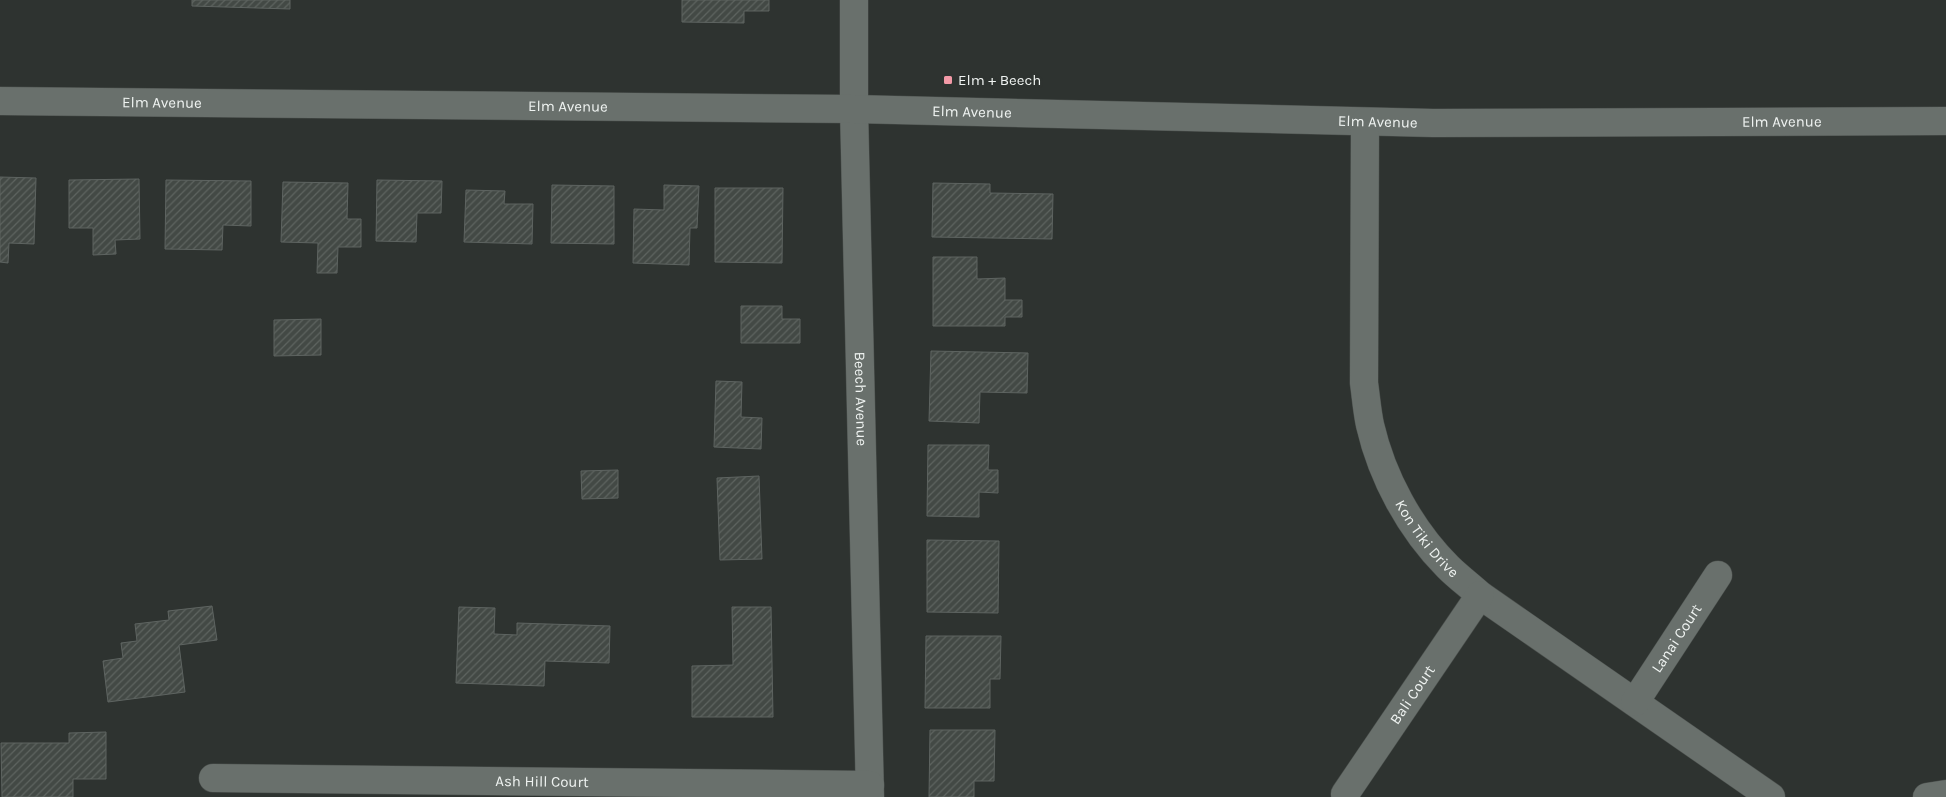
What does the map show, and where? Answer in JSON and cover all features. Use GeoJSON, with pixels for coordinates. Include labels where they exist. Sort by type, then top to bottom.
{"type":"FeatureCollection","features":[{"type":"Feature","properties":{"kind":"street","name":"Beech Avenue"},"geometry":{"type":"LineString","coordinates":[[854,0],[854,110],[870,791]]}},
{"type":"Feature","properties":{"kind":"street","name":"Elm Avenue"},"geometry":{"type":"LineString","coordinates":[[0,101],[854,110],[1365,122],[1946,121]]}},
{"type":"Feature","properties":{"kind":"street","name":"Kon Tiki Drive"},"geometry":{"type":"LineString","coordinates":[[1365,122],[1363,363],[1370,424],[1381,463],[1399,501],[1421,535],[1448,566],[1480,595],[1771,797]]}},
{"type":"Feature","properties":{"kind":"street","name":"Lanai Court"},"geometry":{"type":"LineString","coordinates":[[1635,702],[1718,575]]}},
{"type":"Feature","properties":{"kind":"street","name":"Bali Court"},"geometry":{"type":"LineString","coordinates":[[1345,794],[1480,595]]}},
{"type":"Feature","properties":{"kind":"street","name":"Ash Hill Court"},"geometry":{"type":"LineString","coordinates":[[213,778],[870,791]]}},
{"type":"Feature","properties":{"kind":"street"},"geometry":{"type":"LineString","coordinates":[[1927,797],[1946,794]]}},
{"type":"Feature","properties":{"kind":"building"},"geometry":{"type":"Polygon","coordinates":[[[192,0],[290,0],[290,9],[192,6],[192,0]]]}},
{"type":"Feature","properties":{"kind":"building"},"geometry":{"type":"Polygon","coordinates":[[[682,0],[769,0],[769,11],[744,11],[744,23],[682,22],[682,0]]]}},
{"type":"Feature","properties":{"kind":"building"},"geometry":{"type":"Polygon","coordinates":[[[0,177],[36,178],[34,244],[9,243],[8,263],[0,262],[0,177]]]}},
{"type":"Feature","properties":{"kind":"building"},"geometry":{"type":"Polygon","coordinates":[[[139,179],[140,239],[115,240],[116,254],[93,255],[93,228],[69,228],[69,180],[139,179]]]}},
{"type":"Feature","properties":{"kind":"building"},"geometry":{"type":"Polygon","coordinates":[[[166,180],[251,181],[251,226],[223,225],[222,250],[165,249],[166,180]]]}},
{"type":"Feature","properties":{"kind":"building"},"geometry":{"type":"Polygon","coordinates":[[[377,180],[442,181],[441,213],[417,213],[416,242],[376,241],[377,180]]]}},
{"type":"Feature","properties":{"kind":"building"},"geometry":{"type":"Polygon","coordinates":[[[283,182],[348,183],[347,219],[361,219],[361,247],[338,247],[337,273],[317,273],[318,243],[281,242],[283,182]]]}},
{"type":"Feature","properties":{"kind":"building"},"geometry":{"type":"Polygon","coordinates":[[[933,183],[990,184],[990,193],[1053,194],[1052,239],[932,237],[933,183]]]}},
{"type":"Feature","properties":{"kind":"building"},"geometry":{"type":"Polygon","coordinates":[[[552,185],[614,186],[614,244],[551,243],[552,185]]]}},
{"type":"Feature","properties":{"kind":"building"},"geometry":{"type":"Polygon","coordinates":[[[664,185],[699,186],[697,228],[690,228],[689,265],[633,263],[634,209],[664,210],[664,185]]]}},
{"type":"Feature","properties":{"kind":"building"},"geometry":{"type":"Polygon","coordinates":[[[715,188],[783,188],[782,263],[715,262],[715,188]]]}},
{"type":"Feature","properties":{"kind":"building"},"geometry":{"type":"Polygon","coordinates":[[[466,190],[505,191],[504,204],[533,204],[532,244],[464,242],[466,190]]]}},
{"type":"Feature","properties":{"kind":"building"},"geometry":{"type":"Polygon","coordinates":[[[933,257],[977,257],[977,279],[1005,278],[1005,300],[1022,300],[1022,317],[1005,317],[1005,326],[933,326],[933,257]]]}},
{"type":"Feature","properties":{"kind":"building"},"geometry":{"type":"Polygon","coordinates":[[[741,306],[782,306],[782,319],[800,319],[800,343],[741,343],[741,306]]]}},
{"type":"Feature","properties":{"kind":"building"},"geometry":{"type":"Polygon","coordinates":[[[321,319],[321,355],[274,356],[274,320],[321,319]]]}},
{"type":"Feature","properties":{"kind":"building"},"geometry":{"type":"Polygon","coordinates":[[[931,351],[1028,353],[1027,393],[980,392],[979,423],[929,421],[931,351]]]}},
{"type":"Feature","properties":{"kind":"building"},"geometry":{"type":"Polygon","coordinates":[[[716,381],[742,382],[741,417],[762,418],[761,449],[714,447],[716,381]]]}},
{"type":"Feature","properties":{"kind":"building"},"geometry":{"type":"Polygon","coordinates":[[[928,445],[989,445],[988,470],[998,470],[998,493],[979,492],[979,517],[927,516],[928,445]]]}},
{"type":"Feature","properties":{"kind":"building"},"geometry":{"type":"Polygon","coordinates":[[[618,470],[618,498],[582,499],[581,471],[618,470]]]}},
{"type":"Feature","properties":{"kind":"building"},"geometry":{"type":"Polygon","coordinates":[[[759,476],[762,559],[720,560],[717,478],[759,476]]]}},
{"type":"Feature","properties":{"kind":"building"},"geometry":{"type":"Polygon","coordinates":[[[927,540],[999,541],[998,613],[927,612],[927,540]]]}},
{"type":"Feature","properties":{"kind":"building"},"geometry":{"type":"Polygon","coordinates":[[[212,606],[217,640],[179,645],[185,692],[108,702],[103,661],[123,658],[121,643],[137,641],[135,624],[169,620],[168,611],[212,606]]]}},
{"type":"Feature","properties":{"kind":"building"},"geometry":{"type":"Polygon","coordinates":[[[459,607],[495,608],[494,634],[517,635],[517,623],[610,626],[609,663],[545,661],[544,686],[456,683],[459,607]]]}},
{"type":"Feature","properties":{"kind":"building"},"geometry":{"type":"Polygon","coordinates":[[[732,607],[771,607],[773,717],[692,717],[692,666],[733,665],[732,607]]]}},
{"type":"Feature","properties":{"kind":"building"},"geometry":{"type":"Polygon","coordinates":[[[926,636],[1001,636],[1000,679],[990,679],[990,708],[925,708],[926,636]]]}},
{"type":"Feature","properties":{"kind":"building"},"geometry":{"type":"Polygon","coordinates":[[[930,730],[995,730],[994,781],[974,781],[974,797],[929,797],[930,730]]]}},
{"type":"Feature","properties":{"kind":"building"},"geometry":{"type":"Polygon","coordinates":[[[106,732],[106,779],[73,779],[73,797],[2,797],[1,743],[69,743],[69,733],[106,732]]]}},
{"type":"Feature","properties":{"kind":"place","name":"Elm + Beech"},"geometry":{"type":"Point","coordinates":[948,80]}}]}
